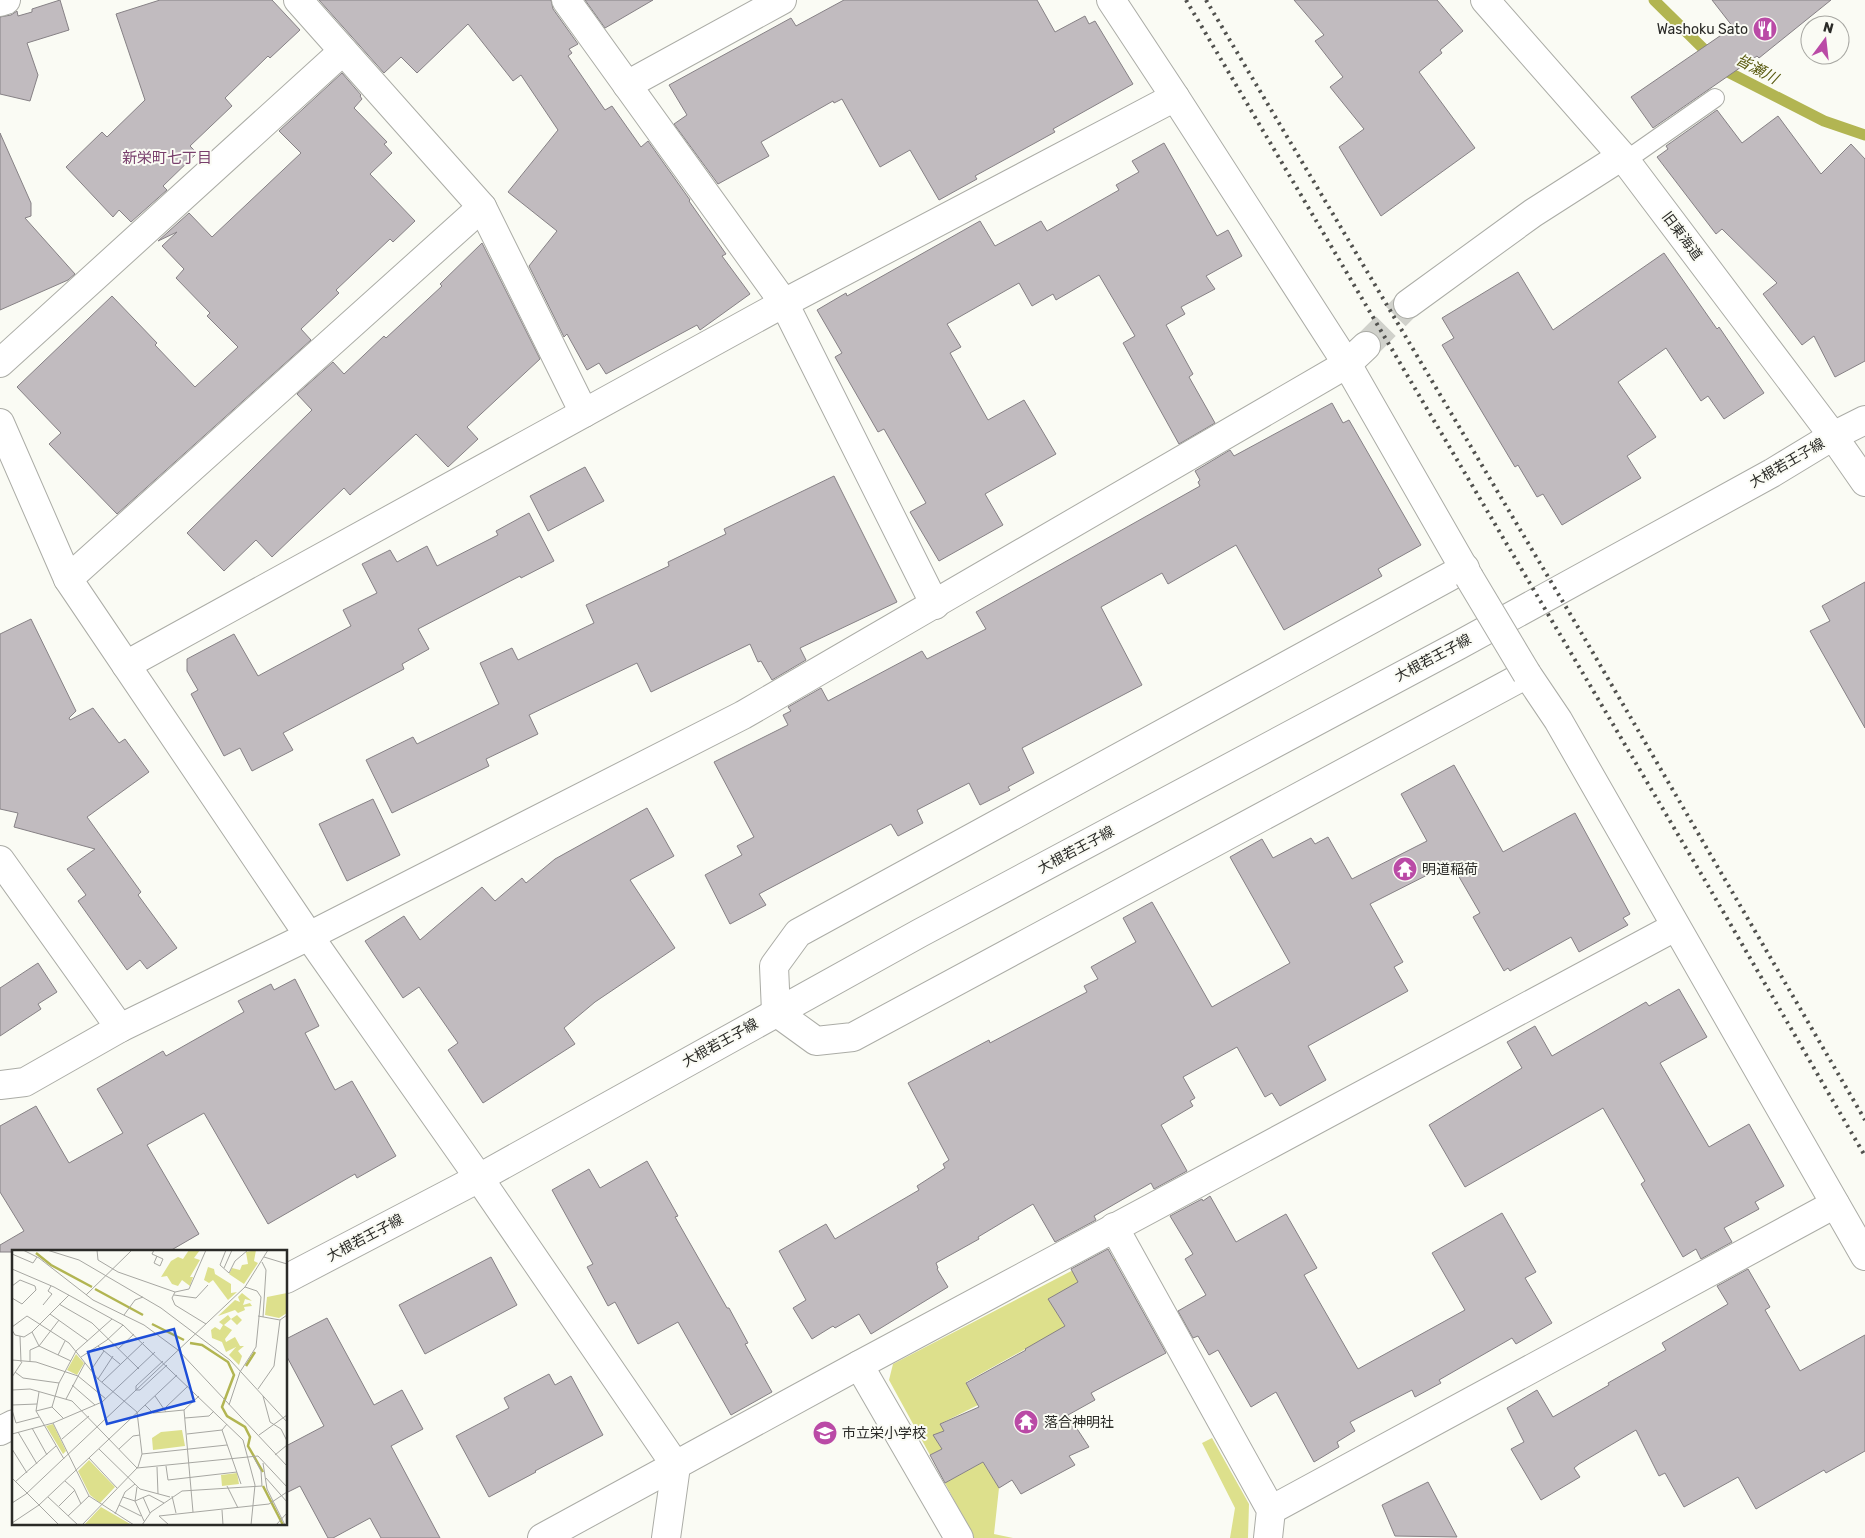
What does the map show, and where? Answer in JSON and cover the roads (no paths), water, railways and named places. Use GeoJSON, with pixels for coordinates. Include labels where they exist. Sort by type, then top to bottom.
{"type":"FeatureCollection","features":[{"type":"Feature","properties":{"kind":"street"},"geometry":{"type":"LineString","coordinates":[[0,2],[6,0]]}},
{"type":"Feature","properties":{"kind":"street"},"geometry":{"type":"LineString","coordinates":[[298,0],[482,207],[584,414]]}},
{"type":"Feature","properties":{"kind":"street"},"geometry":{"type":"LineString","coordinates":[[566,0],[784,303],[935,604]]}},
{"type":"Feature","properties":{"kind":"street"},"geometry":{"type":"LineString","coordinates":[[627,85],[782,0]]}},
{"type":"Feature","properties":{"kind":"street"},"geometry":{"type":"LineString","coordinates":[[1111,0],[1176,97],[1357,355],[1467,572],[1527,674],[1558,720],[1865,1256]]}},
{"type":"Feature","properties":{"kind":"street","name":"旧東海道"},"geometry":{"type":"LineString","coordinates":[[1485,0],[1624,159],[1833,436],[1865,482]]}},
{"type":"Feature","properties":{"kind":"street"},"geometry":{"type":"LineString","coordinates":[[0,363],[343,51]]}},
{"type":"Feature","properties":{"kind":"street"},"geometry":{"type":"LineString","coordinates":[[126,666],[784,303],[1176,97]]}},
{"type":"Feature","properties":{"kind":"street"},"geometry":{"type":"LineString","coordinates":[[1408,304],[1534,213],[1624,159]]}},
{"type":"Feature","properties":{"kind":"street"},"geometry":{"type":"LineString","coordinates":[[68,579],[482,207]]}},
{"type":"Feature","properties":{"kind":"street"},"geometry":{"type":"LineString","coordinates":[[0,1085],[25,1082],[120,1028],[309,936],[743,715],[1357,355]]}},
{"type":"Feature","properties":{"kind":"street","name":"大根若王子線"},"geometry":{"type":"LineString","coordinates":[[288,1278],[479,1178],[776,1012],[1467,640],[1865,420]]}},
{"type":"Feature","properties":{"kind":"street"},"geometry":{"type":"LineString","coordinates":[[0,424],[68,579],[309,936],[479,1178],[676,1466],[666,1538]]}},
{"type":"Feature","properties":{"kind":"street"},"geometry":{"type":"LineString","coordinates":[[1467,572],[798,934],[774,966],[776,1012],[816,1041],[853,1037],[1527,674]]}},
{"type":"Feature","properties":{"kind":"street"},"geometry":{"type":"LineString","coordinates":[[0,860],[120,1028]]}},
{"type":"Feature","properties":{"kind":"street"},"geometry":{"type":"LineString","coordinates":[[542,1538],[1114,1227],[1675,927]]}},
{"type":"Feature","properties":{"kind":"street"},"geometry":{"type":"LineString","coordinates":[[1271,1510],[1834,1204]]}},
{"type":"Feature","properties":{"kind":"street"},"geometry":{"type":"LineString","coordinates":[[1114,1227],[1271,1510],[1268,1538]]}},
{"type":"Feature","properties":{"kind":"street"},"geometry":{"type":"LineString","coordinates":[[860,1365],[959,1538]]}},
{"type":"Feature","properties":{"kind":"street"},"geometry":{"type":"LineString","coordinates":[[0,1431],[12,1425]]}},
{"type":"Feature","properties":{"kind":"lane"},"geometry":{"type":"LineString","coordinates":[[1624,159],[1716,98]]}},
{"type":"Feature","properties":{"kind":"waterway","name":"皆瀬川"},"geometry":{"type":"LineString","coordinates":[[1654,0],[1726,71],[1824,121],[1865,135]]}},
{"type":"Feature","properties":{"kind":"tunnel"},"geometry":{"type":"LineString","coordinates":[[1366,346],[1408,304]]}},
{"type":"Feature","properties":{"kind":"railway"},"geometry":{"type":"LineString","coordinates":[[1186,0],[1703,877],[1865,1156]]}},
{"type":"Feature","properties":{"kind":"railway"},"geometry":{"type":"LineString","coordinates":[[1206,0],[1582,634],[1865,1120]]}},
{"type":"Feature","properties":{"kind":"place","name":"Washoku Sato"},"geometry":{"type":"Point","coordinates":[1765,29]}},
{"type":"Feature","properties":{"kind":"place","name":"明道稲荷"},"geometry":{"type":"Point","coordinates":[1405,869]}},
{"type":"Feature","properties":{"kind":"place","name":"落合神明社"},"geometry":{"type":"Point","coordinates":[1026,1422]}},
{"type":"Feature","properties":{"kind":"place","name":"市立栄小学校"},"geometry":{"type":"Point","coordinates":[825,1433]}},
{"type":"Feature","properties":{"kind":"district","name":"新栄町七丁目"},"geometry":{"type":"Point","coordinates":[167,158]}}]}
